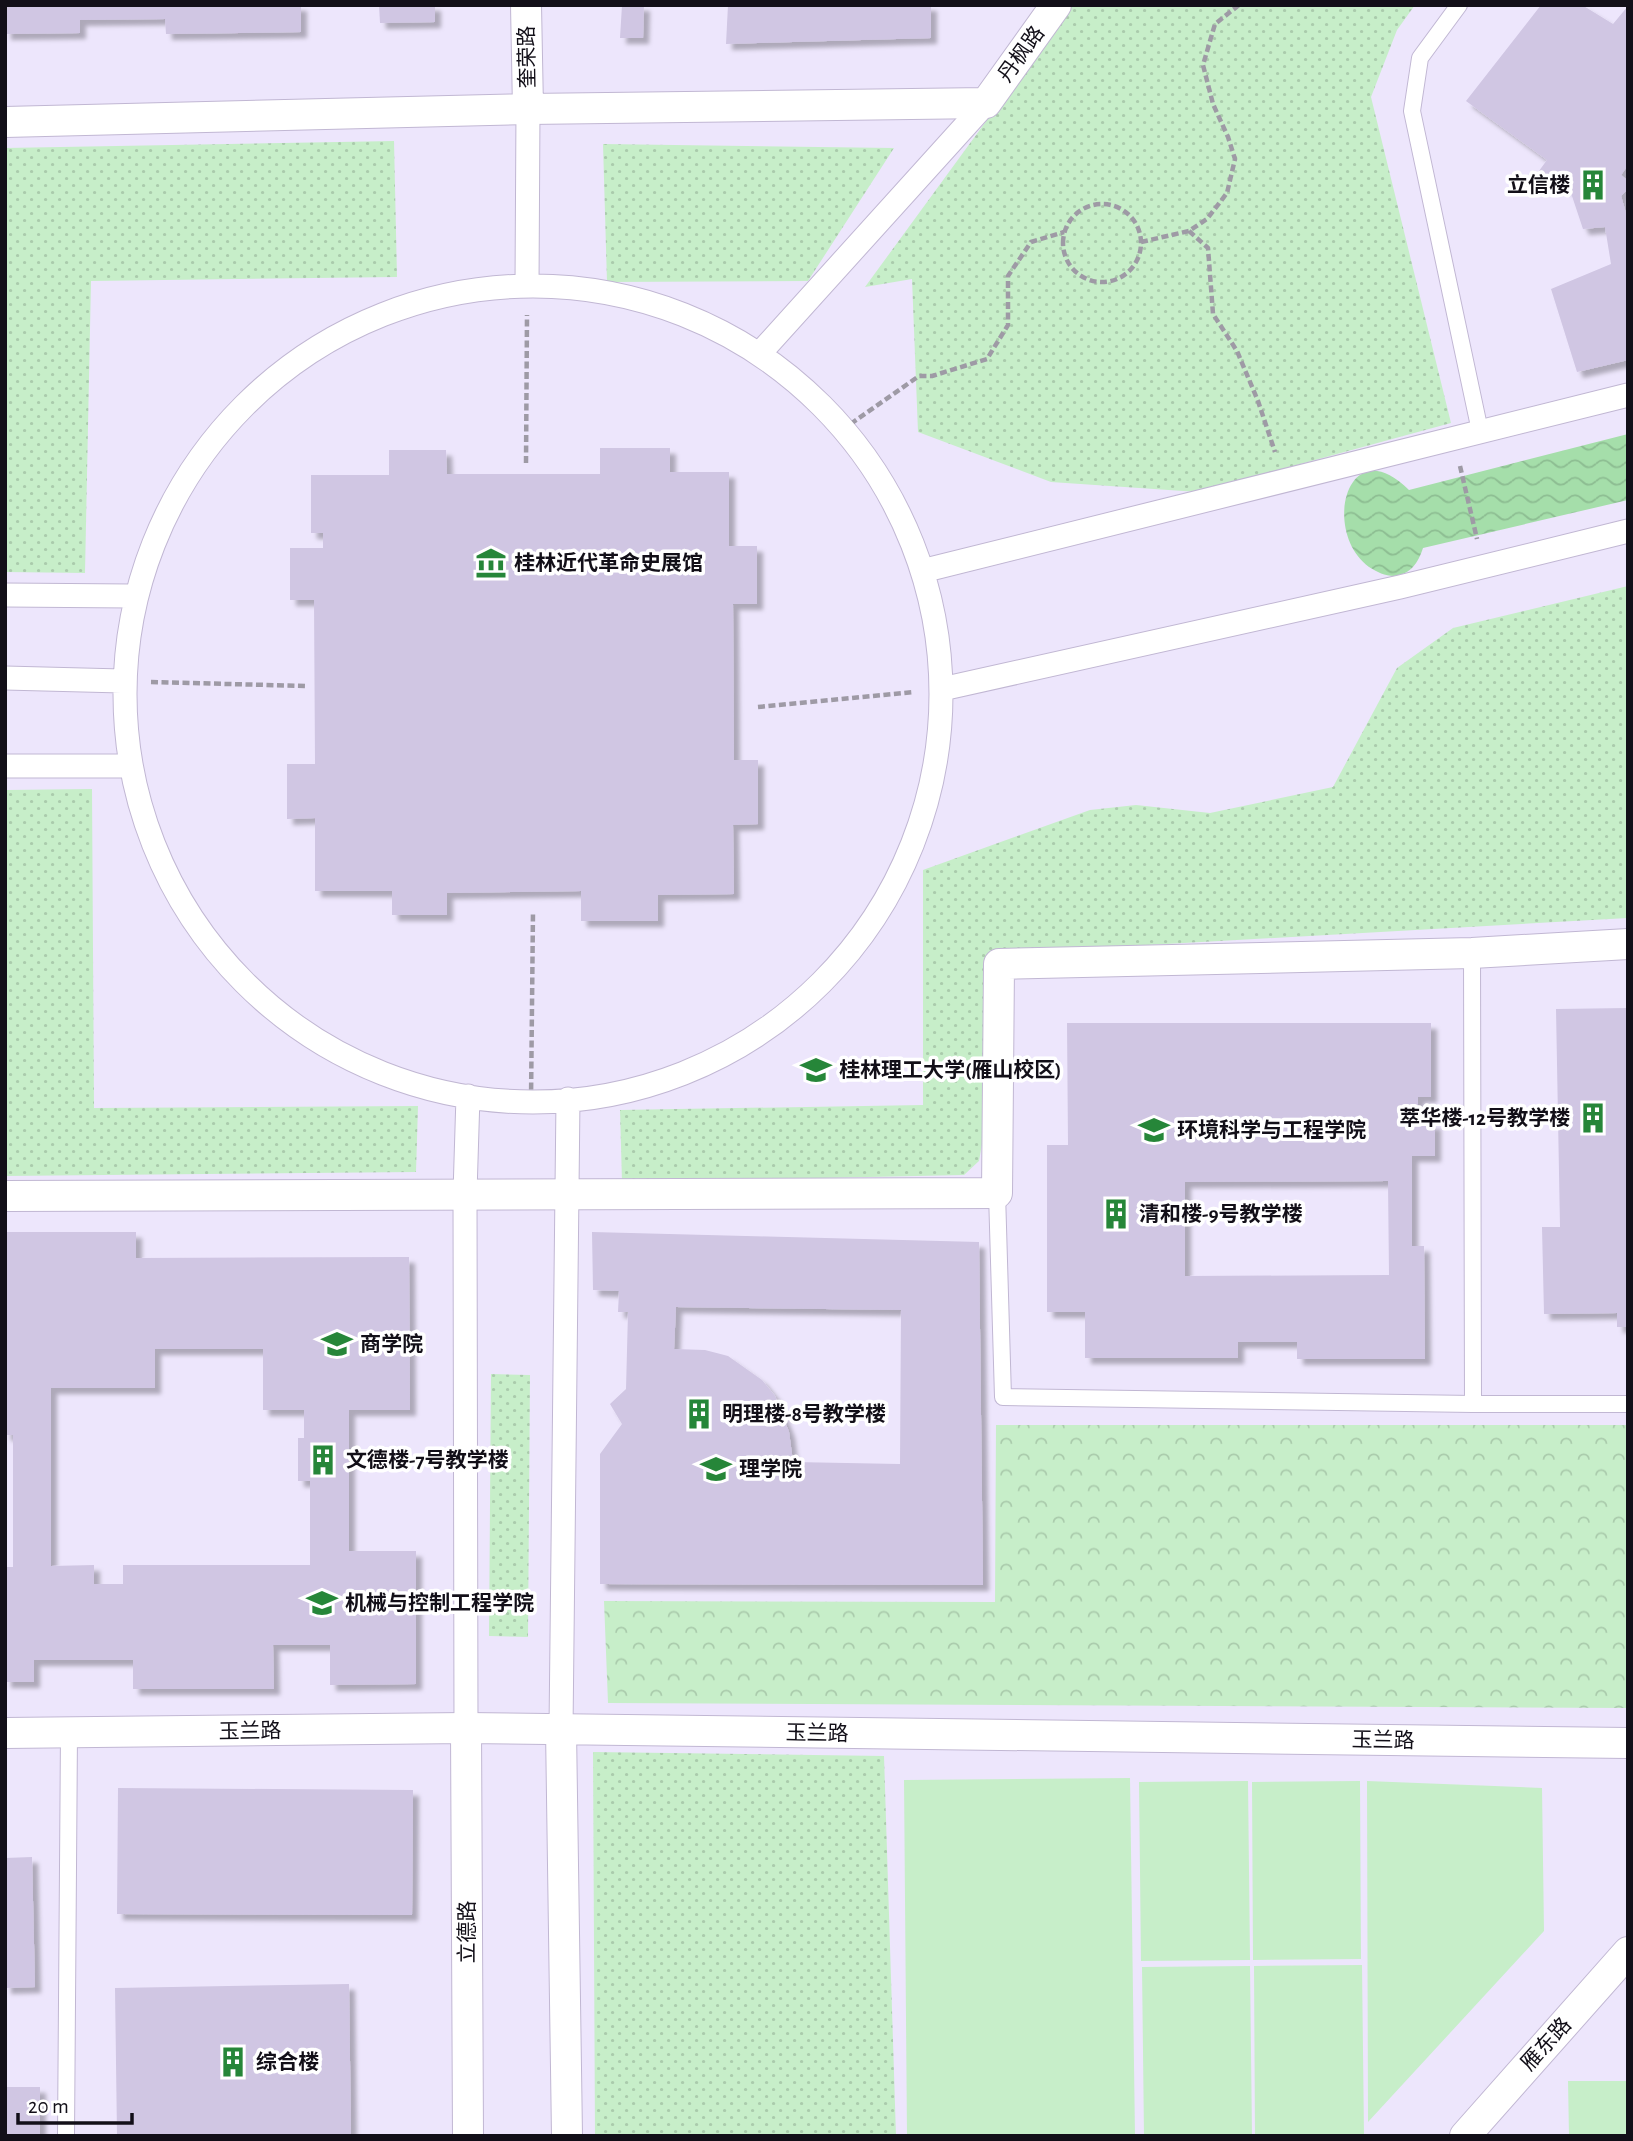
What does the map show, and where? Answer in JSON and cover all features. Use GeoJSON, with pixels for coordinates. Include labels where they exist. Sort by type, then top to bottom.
{"type":"FeatureCollection","features":[{"type":"Feature","properties":{"kind":"street","name":"奎荣路"},"geometry":{"type":"LineString","coordinates":[[526,5],[528,109]]}},
{"type":"Feature","properties":{"kind":"street","name":"丹枫路"},"geometry":{"type":"LineString","coordinates":[[986,103],[1056,5]]}},
{"type":"Feature","properties":{"kind":"street"},"geometry":{"type":"LineString","coordinates":[[5,122],[528,109],[986,103]]}},
{"type":"Feature","properties":{"kind":"street"},"geometry":{"type":"LineString","coordinates":[[760,353],[986,103]]}},
{"type":"Feature","properties":{"kind":"street"},"geometry":{"type":"LineString","coordinates":[[527,286],[528,109]]}},
{"type":"Feature","properties":{"kind":"street"},"geometry":{"type":"LineString","coordinates":[[527,286],[594,291],[660,306],[760,353],[818,403],[872,464],[926,570],[942,689],[944,729],[937,770],[921,826],[911,851],[878,911],[838,965],[809,996],[735,1053],[677,1080],[604,1095],[568,1099],[531,1100],[468,1096],[402,1079],[339,1053],[281,1012],[231,970],[187,914],[158,858],[137,803],[127,766],[122,681],[123,651],[131,596],[156,531],[188,474],[228,420],[278,374],[332,340],[395,310],[461,295],[527,286]]}},
{"type":"Feature","properties":{"kind":"street"},"geometry":{"type":"LineString","coordinates":[[926,570],[1628,395]]}},
{"type":"Feature","properties":{"kind":"street"},"geometry":{"type":"LineString","coordinates":[[942,689],[1484,567],[1628,531]]}},
{"type":"Feature","properties":{"kind":"street"},"geometry":{"type":"LineString","coordinates":[[5,596],[131,596]]}},
{"type":"Feature","properties":{"kind":"street"},"geometry":{"type":"LineString","coordinates":[[5,678],[122,681]]}},
{"type":"Feature","properties":{"kind":"street"},"geometry":{"type":"LineString","coordinates":[[5,766],[127,766]]}},
{"type":"Feature","properties":{"kind":"street"},"geometry":{"type":"LineString","coordinates":[[5,1195],[997,1193],[999,964],[1472,953],[1628,944]]}},
{"type":"Feature","properties":{"kind":"street"},"geometry":{"type":"LineString","coordinates":[[466,1728],[465,1194],[468,1096]]}},
{"type":"Feature","properties":{"kind":"street"},"geometry":{"type":"LineString","coordinates":[[567,2136],[561,1729],[568,1099]]}},
{"type":"Feature","properties":{"kind":"street","name":"玉兰路"},"geometry":{"type":"LineString","coordinates":[[5,1733],[466,1728],[1628,1743]]}},
{"type":"Feature","properties":{"kind":"street","name":"立德路"},"geometry":{"type":"LineString","coordinates":[[466,1728],[468,2136]]}},
{"type":"Feature","properties":{"kind":"street","name":"雁东路"},"geometry":{"type":"LineString","coordinates":[[1465,2136],[1628,1952]]}},
{"type":"Feature","properties":{"kind":"lane"},"geometry":{"type":"LineString","coordinates":[[1459,5],[1420,58],[1412,111],[1480,431]]}},
{"type":"Feature","properties":{"kind":"lane"},"geometry":{"type":"LineString","coordinates":[[1472,953],[1474,1404]]}},
{"type":"Feature","properties":{"kind":"lane"},"geometry":{"type":"LineString","coordinates":[[997,1193],[1003,1397],[1628,1404]]}},
{"type":"Feature","properties":{"kind":"lane"},"geometry":{"type":"LineString","coordinates":[[66,2136],[69,1733]]}},
{"type":"Feature","properties":{"kind":"path"},"geometry":{"type":"LineString","coordinates":[[1140,242],[1189,230],[1208,219],[1227,193],[1235,159],[1213,104],[1203,65],[1215,24],[1239,5]]}},
{"type":"Feature","properties":{"kind":"path"},"geometry":{"type":"LineString","coordinates":[[1090,205],[1116,206],[1127,213],[1135,223],[1140,242],[1137,259],[1130,270],[1119,278],[1094,281],[1082,277],[1072,269],[1066,258],[1062,245],[1064,232],[1078,211],[1090,205]]}},
{"type":"Feature","properties":{"kind":"path"},"geometry":{"type":"LineString","coordinates":[[1189,230],[1208,248],[1213,314],[1237,351],[1258,401],[1285,482]]}},
{"type":"Feature","properties":{"kind":"path"},"geometry":{"type":"LineString","coordinates":[[842,430],[919,376],[932,376],[987,359],[1008,325],[1008,276],[1031,242],[1064,232]]}},
{"type":"Feature","properties":{"kind":"path"},"geometry":{"type":"LineString","coordinates":[[526,463],[527,286]]}},
{"type":"Feature","properties":{"kind":"path"},"geometry":{"type":"LineString","coordinates":[[1453,438],[1484,567]]}},
{"type":"Feature","properties":{"kind":"path"},"geometry":{"type":"LineString","coordinates":[[122,681],[307,686]]}},
{"type":"Feature","properties":{"kind":"path"},"geometry":{"type":"LineString","coordinates":[[758,707],[942,689]]}},
{"type":"Feature","properties":{"kind":"path"},"geometry":{"type":"LineString","coordinates":[[531,1100],[533,911]]}},
{"type":"Feature","properties":{"kind":"shaded area","name":"桂林理工大学(雁山校区)"},"geometry":{"type":"Polygon","coordinates":[[[5,5],[1628,5],[1628,2136],[5,2136],[5,5]]]}},
{"type":"Feature","properties":{"kind":"green space"},"geometry":{"type":"Polygon","coordinates":[[[1071,5],[1415,5],[1397,30],[1371,97],[1451,423],[1198,492],[1051,482],[918,432],[912,279],[865,287],[1071,5]]]}},
{"type":"Feature","properties":{"kind":"green space"},"geometry":{"type":"Polygon","coordinates":[[[394,141],[397,277],[91,281],[85,573],[5,572],[5,148],[394,141]]]}},
{"type":"Feature","properties":{"kind":"green space"},"geometry":{"type":"Polygon","coordinates":[[[603,144],[894,148],[808,281],[607,282],[603,144]]]}},
{"type":"Feature","properties":{"kind":"green space"},"geometry":{"type":"Polygon","coordinates":[[[1628,586],[1628,918],[989,954],[982,1144],[979,1161],[964,1175],[622,1182],[620,1110],[923,1105],[923,870],[1090,810],[1136,805],[1210,813],[1333,787],[1397,668],[1453,628],[1628,586]]]}},
{"type":"Feature","properties":{"kind":"green space"},"geometry":{"type":"Polygon","coordinates":[[[92,789],[94,1108],[418,1106],[416,1172],[5,1176],[5,790],[92,789]]]}},
{"type":"Feature","properties":{"kind":"green space"},"geometry":{"type":"Polygon","coordinates":[[[491,1374],[530,1375],[528,1637],[489,1636],[491,1374]]]}},
{"type":"Feature","properties":{"kind":"green space"},"geometry":{"type":"Polygon","coordinates":[[[996,1425],[1628,1425],[1628,1708],[608,1703],[604,1601],[995,1602],[996,1425]]]}},
{"type":"Feature","properties":{"kind":"green space"},"geometry":{"type":"Polygon","coordinates":[[[593,1752],[884,1756],[896,2136],[595,2136],[593,1752]]]}},
{"type":"Feature","properties":{"kind":"green space"},"geometry":{"type":"Polygon","coordinates":[[[1130,1778],[1135,2136],[907,2136],[904,1780],[1130,1778]]]}},
{"type":"Feature","properties":{"kind":"green space"},"geometry":{"type":"Polygon","coordinates":[[[1248,1781],[1250,1960],[1141,1961],[1139,1782],[1248,1781]]]}},
{"type":"Feature","properties":{"kind":"green space"},"geometry":{"type":"Polygon","coordinates":[[[1360,1781],[1361,1959],[1253,1960],[1252,1782],[1360,1781]]]}},
{"type":"Feature","properties":{"kind":"green space"},"geometry":{"type":"Polygon","coordinates":[[[1367,1781],[1542,1788],[1544,1931],[1368,2122],[1367,1781]]]}},
{"type":"Feature","properties":{"kind":"green space"},"geometry":{"type":"Polygon","coordinates":[[[1362,1965],[1364,2136],[1255,2136],[1254,1966],[1362,1965]]]}},
{"type":"Feature","properties":{"kind":"green space"},"geometry":{"type":"Polygon","coordinates":[[[1250,1966],[1252,2136],[1144,2136],[1142,1967],[1250,1966]]]}},
{"type":"Feature","properties":{"kind":"green space"},"geometry":{"type":"Polygon","coordinates":[[[1568,2081],[1628,2081],[1628,2136],[1569,2136],[1568,2081]]]}},
{"type":"Feature","properties":{"kind":"water"},"geometry":{"type":"Polygon","coordinates":[[[1628,434],[1628,500],[1423,548],[1413,567],[1394,576],[1369,567],[1354,551],[1346,531],[1344,511],[1348,492],[1356,478],[1370,471],[1388,474],[1409,490],[1628,434]]]}},
{"type":"Feature","properties":{"kind":"building"},"geometry":{"type":"Polygon","coordinates":[[[5,5],[301,5],[301,32],[166,34],[165,19],[80,20],[80,33],[5,34],[5,5]]]}},
{"type":"Feature","properties":{"kind":"building"},"geometry":{"type":"Polygon","coordinates":[[[379,5],[435,5],[435,22],[380,23],[379,5]]]}},
{"type":"Feature","properties":{"kind":"building"},"geometry":{"type":"Polygon","coordinates":[[[622,5],[644,5],[643,38],[620,38],[622,5]]]}},
{"type":"Feature","properties":{"kind":"building"},"geometry":{"type":"Polygon","coordinates":[[[728,5],[931,5],[931,38],[726,44],[728,5]]]}},
{"type":"Feature","properties":{"kind":"building","name":"立信楼"},"geometry":{"type":"Polygon","coordinates":[[[1541,5],[1582,5],[1613,24],[1628,6],[1628,165],[1621,175],[1628,181],[1628,189],[1621,196],[1628,220],[1628,360],[1577,372],[1551,289],[1611,264],[1605,227],[1583,229],[1570,190],[1536,175],[1547,160],[1466,101],[1541,5]]]}},
{"type":"Feature","properties":{"kind":"building"},"geometry":{"type":"Polygon","coordinates":[[[600,448],[670,448],[670,472],[729,472],[729,546],[757,546],[757,604],[733,604],[734,760],[758,760],[758,824],[733,825],[734,894],[658,895],[658,921],[581,921],[581,891],[447,893],[447,915],[392,915],[392,891],[315,891],[315,818],[287,819],[287,764],[315,764],[314,600],[290,600],[290,548],[323,548],[323,533],[311,533],[311,475],[389,475],[389,450],[446,450],[447,474],[600,474],[600,448]]]}},
{"type":"Feature","properties":{"kind":"building","name":"萃华楼-12号教学楼"},"geometry":{"type":"Polygon","coordinates":[[[1628,1008],[1628,1327],[1617,1327],[1617,1313],[1544,1314],[1542,1227],[1560,1227],[1556,1009],[1628,1008]]]}},
{"type":"Feature","properties":{"kind":"building","name":"清和楼-9号教学楼"},"geometry":{"type":"Polygon","coordinates":[[[1067,1023],[1431,1023],[1431,1097],[1418,1097],[1418,1123],[1435,1123],[1435,1156],[1412,1156],[1412,1246],[1424,1246],[1425,1359],[1297,1359],[1297,1342],[1238,1342],[1238,1358],[1085,1358],[1085,1312],[1047,1312],[1047,1145],[1068,1145],[1067,1023]],[[1388,1181],[1185,1182],[1185,1276],[1389,1275],[1388,1181]]]}},
{"type":"Feature","properties":{"kind":"building","name":"文德楼-7号教学楼"},"geometry":{"type":"Polygon","coordinates":[[[5,1232],[136,1232],[136,1258],[409,1257],[410,1410],[349,1410],[349,1551],[416,1551],[416,1684],[330,1685],[330,1645],[273,1645],[274,1689],[133,1689],[133,1660],[34,1660],[34,1682],[5,1682],[5,1567],[13,1567],[13,1435],[5,1435],[5,1232]],[[155,1349],[155,1388],[51,1388],[51,1566],[94,1565],[94,1584],[123,1584],[123,1565],[310,1565],[310,1481],[298,1481],[298,1438],[304,1438],[304,1410],[263,1410],[263,1349],[155,1349]]]}},
{"type":"Feature","properties":{"kind":"building","name":"明理楼-8号教学楼"},"geometry":{"type":"Polygon","coordinates":[[[592,1232],[979,1242],[983,1585],[600,1584],[600,1454],[622,1424],[610,1404],[626,1389],[628,1312],[618,1312],[619,1291],[593,1290],[592,1232]],[[676,1307],[674,1349],[705,1350],[728,1356],[762,1380],[775,1396],[789,1432],[793,1462],[900,1464],[901,1310],[676,1307]]]}},
{"type":"Feature","properties":{"kind":"building"},"geometry":{"type":"Polygon","coordinates":[[[118,1788],[413,1790],[412,1915],[117,1914],[118,1788]]]}},
{"type":"Feature","properties":{"kind":"building"},"geometry":{"type":"Polygon","coordinates":[[[32,1857],[35,1987],[5,1988],[5,1858],[32,1857]]]}},
{"type":"Feature","properties":{"kind":"building","name":"综合楼"},"geometry":{"type":"Polygon","coordinates":[[[349,1984],[351,2136],[117,2136],[115,1988],[349,1984]]]}},
{"type":"Feature","properties":{"kind":"building"},"geometry":{"type":"Polygon","coordinates":[[[5,2087],[40,2087],[40,2136],[5,2136],[5,2087]]]}},
{"type":"Feature","properties":{"kind":"place","name":"立信楼"},"geometry":{"type":"Point","coordinates":[1593,185]}},
{"type":"Feature","properties":{"kind":"place","name":"桂林近代革命史展馆"},"geometry":{"type":"Point","coordinates":[491,563]}},
{"type":"Feature","properties":{"kind":"place","name":"桂林理工大学(雁山校区)"},"geometry":{"type":"Point","coordinates":[816,1070]}},
{"type":"Feature","properties":{"kind":"place","name":"萃华楼-12号教学楼"},"geometry":{"type":"Point","coordinates":[1593,1118]}},
{"type":"Feature","properties":{"kind":"place","name":"环境科学与工程学院"},"geometry":{"type":"Point","coordinates":[1154,1130]}},
{"type":"Feature","properties":{"kind":"place","name":"清和楼-9号教学楼"},"geometry":{"type":"Point","coordinates":[1116,1214]}},
{"type":"Feature","properties":{"kind":"place","name":"商学院"},"geometry":{"type":"Point","coordinates":[337,1344]}},
{"type":"Feature","properties":{"kind":"place","name":"明理楼-8号教学楼"},"geometry":{"type":"Point","coordinates":[699,1414]}},
{"type":"Feature","properties":{"kind":"place","name":"文德楼-7号教学楼"},"geometry":{"type":"Point","coordinates":[323,1460]}},
{"type":"Feature","properties":{"kind":"place","name":"理学院"},"geometry":{"type":"Point","coordinates":[716,1469]}},
{"type":"Feature","properties":{"kind":"place","name":"机械与控制工程学院"},"geometry":{"type":"Point","coordinates":[322,1603]}},
{"type":"Feature","properties":{"kind":"place","name":"综合楼"},"geometry":{"type":"Point","coordinates":[233,2062]}}]}
